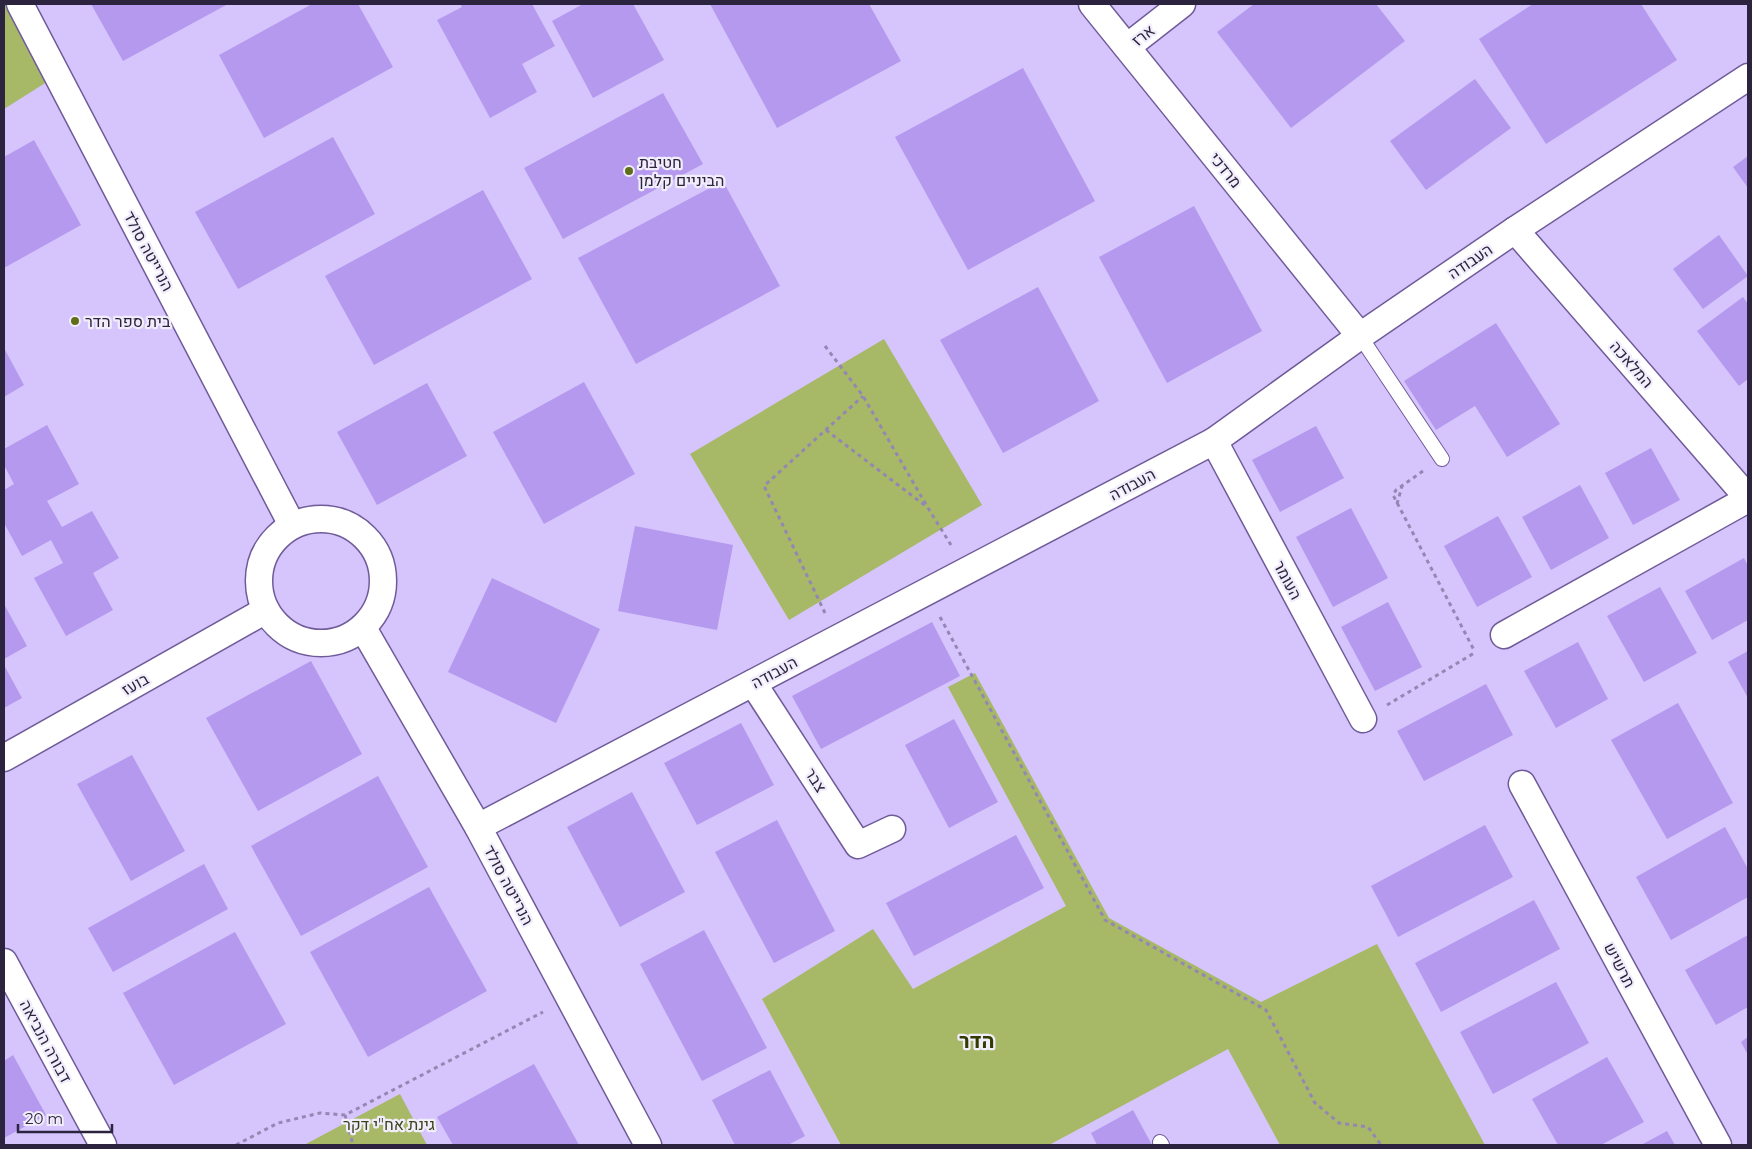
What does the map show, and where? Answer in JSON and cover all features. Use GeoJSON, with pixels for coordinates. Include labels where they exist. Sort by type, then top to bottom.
{"type":"FeatureCollection","features":[{"type":"Feature","properties":{"kind":"street","name":"הנרייטה סולד"},"geometry":{"type":"LineString","coordinates":[[20,4],[292,525]]}},
{"type":"Feature","properties":{"kind":"street","name":"מרדכי"},"geometry":{"type":"LineString","coordinates":[[1092,4],[1360,336]]}},
{"type":"Feature","properties":{"kind":"street","name":"ארז"},"geometry":{"type":"LineString","coordinates":[[1126,47],[1182,4]]}},
{"type":"Feature","properties":{"kind":"street","name":"העבודה"},"geometry":{"type":"LineString","coordinates":[[478,827],[1214,441],[1360,336],[1515,230],[1748,77]]}},
{"type":"Feature","properties":{"kind":"street","name":"המלאכה"},"geometry":{"type":"LineString","coordinates":[[1515,230],[1748,498]]}},
{"type":"Feature","properties":{"kind":"street","name":"העומר"},"geometry":{"type":"LineString","coordinates":[[1214,441],[1363,719]]}},
{"type":"Feature","properties":{"kind":"street"},"geometry":{"type":"LineString","coordinates":[[1504,635],[1748,498]]}},
{"type":"Feature","properties":{"kind":"street"},"geometry":{"type":"LineString","coordinates":[[315,519],[337,520],[357,530],[372,545],[382,569],[383,591],[376,611],[363,628],[340,641],[319,644],[297,639],[279,627],[266,610],[261,599],[259,578],[263,557],[275,538],[292,525],[315,519]]}},
{"type":"Feature","properties":{"kind":"street","name":"בועז"},"geometry":{"type":"LineString","coordinates":[[4,758],[266,610]]}},
{"type":"Feature","properties":{"kind":"street","name":"הנרייטה סולד"},"geometry":{"type":"LineString","coordinates":[[363,628],[478,827],[648,1145]]}},
{"type":"Feature","properties":{"kind":"street","name":"צבר"},"geometry":{"type":"LineString","coordinates":[[753,683],[858,845],[892,829]]}},
{"type":"Feature","properties":{"kind":"street","name":"תרשיש"},"geometry":{"type":"LineString","coordinates":[[1522,784],[1718,1145]]}},
{"type":"Feature","properties":{"kind":"street","name":"דבורה הנביאה"},"geometry":{"type":"LineString","coordinates":[[4,962],[103,1145]]}},
{"type":"Feature","properties":{"kind":"lane"},"geometry":{"type":"LineString","coordinates":[[1360,336],[1442,458]]}},
{"type":"Feature","properties":{"kind":"path"},"geometry":{"type":"LineString","coordinates":[[825,346],[863,396],[928,508],[968,571]]}},
{"type":"Feature","properties":{"kind":"path"},"geometry":{"type":"LineString","coordinates":[[837,639],[764,486],[863,396]]}},
{"type":"Feature","properties":{"kind":"path"},"geometry":{"type":"LineString","coordinates":[[826,430],[928,508]]}},
{"type":"Feature","properties":{"kind":"path"},"geometry":{"type":"LineString","coordinates":[[1442,458],[1393,492],[1397,505],[1476,652]]}},
{"type":"Feature","properties":{"kind":"path"},"geometry":{"type":"LineString","coordinates":[[1397,505],[1402,485]]}},
{"type":"Feature","properties":{"kind":"path"},"geometry":{"type":"LineString","coordinates":[[927,592],[1105,920],[1266,1010],[1315,1103],[1339,1123],[1368,1127],[1381,1145]]}},
{"type":"Feature","properties":{"kind":"path"},"geometry":{"type":"LineString","coordinates":[[1363,719],[1504,635]]}},
{"type":"Feature","properties":{"kind":"path"},"geometry":{"type":"LineString","coordinates":[[236,1145],[278,1123],[320,1113],[345,1116],[569,998]]}},
{"type":"Feature","properties":{"kind":"path"},"geometry":{"type":"LineString","coordinates":[[345,1116],[353,1145]]}},
{"type":"Feature","properties":{"kind":"green space"},"geometry":{"type":"Polygon","coordinates":[[[4,4],[7,4],[50,80],[4,109],[4,4]]]}},
{"type":"Feature","properties":{"kind":"green space"},"geometry":{"type":"Polygon","coordinates":[[[884,339],[982,505],[789,620],[690,454],[884,339]]]}},
{"type":"Feature","properties":{"kind":"green space"},"geometry":{"type":"Polygon","coordinates":[[[975,673],[1109,918],[1261,1002],[1377,944],[1485,1145],[1280,1145],[1228,1049],[1049,1145],[841,1145],[762,999],[873,929],[913,989],[1066,906],[948,687],[975,673]]]}},
{"type":"Feature","properties":{"kind":"green space","name":"גינת אח\"י דקר"},"geometry":{"type":"Polygon","coordinates":[[[400,1094],[427,1145],[304,1145],[400,1094]]]}},
{"type":"Feature","properties":{"kind":"building"},"geometry":{"type":"Polygon","coordinates":[[[91,4],[228,4],[123,61],[91,4]]]}},
{"type":"Feature","properties":{"kind":"building"},"geometry":{"type":"Polygon","coordinates":[[[312,4],[358,4],[393,67],[264,138],[219,55],[312,4]]]}},
{"type":"Feature","properties":{"kind":"building"},"geometry":{"type":"Polygon","coordinates":[[[460,4],[532,4],[555,46],[522,64],[537,92],[490,118],[437,20],[462,7],[460,4]]]}},
{"type":"Feature","properties":{"kind":"building"},"geometry":{"type":"Polygon","coordinates":[[[583,4],[633,4],[664,60],[593,98],[552,21],[583,4]]]}},
{"type":"Feature","properties":{"kind":"building"},"geometry":{"type":"Polygon","coordinates":[[[710,4],[869,4],[901,61],[777,128],[710,4]]]}},
{"type":"Feature","properties":{"kind":"building"},"geometry":{"type":"Polygon","coordinates":[[[1254,4],[1376,4],[1405,41],[1291,128],[1217,32],[1254,4]]]}},
{"type":"Feature","properties":{"kind":"building"},"geometry":{"type":"Polygon","coordinates":[[[1533,4],[1641,4],[1677,60],[1546,144],[1479,39],[1533,4]]]}},
{"type":"Feature","properties":{"kind":"building"},"geometry":{"type":"Polygon","coordinates":[[[1023,68],[1095,201],[968,270],[895,137],[1023,68]]]}},
{"type":"Feature","properties":{"kind":"building"},"geometry":{"type":"Polygon","coordinates":[[[1475,79],[1511,128],[1426,190],[1390,141],[1475,79]]]}},
{"type":"Feature","properties":{"kind":"building"},"geometry":{"type":"Polygon","coordinates":[[[663,93],[703,164],[563,239],[524,168],[663,93]]]}},
{"type":"Feature","properties":{"kind":"building"},"geometry":{"type":"Polygon","coordinates":[[[333,137],[375,214],[238,289],[195,212],[333,137]]]}},
{"type":"Feature","properties":{"kind":"building"},"geometry":{"type":"Polygon","coordinates":[[[34,140],[81,225],[4,268],[4,157],[34,140]]]}},
{"type":"Feature","properties":{"kind":"building"},"geometry":{"type":"Polygon","coordinates":[[[1748,156],[1748,188],[1733,167],[1748,156]]]}},
{"type":"Feature","properties":{"kind":"building"},"geometry":{"type":"Polygon","coordinates":[[[723,181],[780,286],[636,364],[578,258],[723,181]]]}},
{"type":"Feature","properties":{"kind":"building"},"geometry":{"type":"Polygon","coordinates":[[[483,190],[532,279],[374,365],[325,276],[483,190]]]}},
{"type":"Feature","properties":{"kind":"building"},"geometry":{"type":"Polygon","coordinates":[[[1194,206],[1262,331],[1167,383],[1099,257],[1194,206]]]}},
{"type":"Feature","properties":{"kind":"building"},"geometry":{"type":"Polygon","coordinates":[[[1719,235],[1748,276],[1703,309],[1673,269],[1719,235]]]}},
{"type":"Feature","properties":{"kind":"building"},"geometry":{"type":"Polygon","coordinates":[[[1038,287],[1099,401],[1003,453],[940,340],[1038,287]]]}},
{"type":"Feature","properties":{"kind":"building"},"geometry":{"type":"Polygon","coordinates":[[[1743,297],[1748,304],[1748,379],[1739,386],[1697,331],[1743,297]]]}},
{"type":"Feature","properties":{"kind":"building"},"geometry":{"type":"Polygon","coordinates":[[[1496,323],[1560,424],[1507,457],[1475,406],[1436,430],[1404,381],[1496,323]]]}},
{"type":"Feature","properties":{"kind":"building"},"geometry":{"type":"Polygon","coordinates":[[[4,348],[24,385],[4,397],[4,348]]]}},
{"type":"Feature","properties":{"kind":"building"},"geometry":{"type":"Polygon","coordinates":[[[584,382],[635,474],[544,524],[493,432],[584,382]]]}},
{"type":"Feature","properties":{"kind":"building"},"geometry":{"type":"Polygon","coordinates":[[[427,383],[467,456],[377,505],[337,432],[427,383]]]}},
{"type":"Feature","properties":{"kind":"building"},"geometry":{"type":"Polygon","coordinates":[[[47,425],[79,484],[47,501],[62,527],[92,511],[119,558],[93,573],[113,610],[66,636],[34,578],[63,563],[51,540],[22,556],[4,523],[4,490],[14,484],[4,465],[4,449],[47,425]]]}},
{"type":"Feature","properties":{"kind":"building"},"geometry":{"type":"Polygon","coordinates":[[[1316,426],[1344,478],[1280,512],[1252,460],[1316,426]]]}},
{"type":"Feature","properties":{"kind":"building"},"geometry":{"type":"Polygon","coordinates":[[[1651,448],[1680,500],[1633,525],[1605,473],[1651,448]]]}},
{"type":"Feature","properties":{"kind":"building"},"geometry":{"type":"Polygon","coordinates":[[[1580,485],[1609,538],[1551,570],[1522,517],[1580,485]]]}},
{"type":"Feature","properties":{"kind":"building"},"geometry":{"type":"Polygon","coordinates":[[[1351,508],[1388,578],[1333,607],[1296,537],[1351,508]]]}},
{"type":"Feature","properties":{"kind":"building"},"geometry":{"type":"Polygon","coordinates":[[[1498,516],[1532,577],[1477,607],[1444,546],[1498,516]]]}},
{"type":"Feature","properties":{"kind":"building"},"geometry":{"type":"Polygon","coordinates":[[[635,526],[733,545],[717,630],[618,611],[635,526]]]}},
{"type":"Feature","properties":{"kind":"building"},"geometry":{"type":"Polygon","coordinates":[[[1744,558],[1748,566],[1748,620],[1712,640],[1685,591],[1744,558]]]}},
{"type":"Feature","properties":{"kind":"building"},"geometry":{"type":"Polygon","coordinates":[[[492,578],[600,629],[556,723],[448,672],[492,578]]]}},
{"type":"Feature","properties":{"kind":"building"},"geometry":{"type":"Polygon","coordinates":[[[1660,587],[1697,653],[1644,682],[1607,616],[1660,587]]]}},
{"type":"Feature","properties":{"kind":"building"},"geometry":{"type":"Polygon","coordinates":[[[1388,602],[1422,667],[1375,691],[1341,627],[1388,602]]]}},
{"type":"Feature","properties":{"kind":"building"},"geometry":{"type":"Polygon","coordinates":[[[4,604],[27,646],[4,659],[4,604]]]}},
{"type":"Feature","properties":{"kind":"building"},"geometry":{"type":"Polygon","coordinates":[[[932,622],[960,676],[821,749],[792,696],[932,622]]]}},
{"type":"Feature","properties":{"kind":"building"},"geometry":{"type":"Polygon","coordinates":[[[1578,642],[1608,699],[1556,728],[1524,671],[1578,642]]]}},
{"type":"Feature","properties":{"kind":"building"},"geometry":{"type":"Polygon","coordinates":[[[1748,651],[1748,698],[1728,662],[1748,651]]]}},
{"type":"Feature","properties":{"kind":"building"},"geometry":{"type":"Polygon","coordinates":[[[311,661],[362,754],[258,811],[206,718],[311,661]]]}},
{"type":"Feature","properties":{"kind":"building"},"geometry":{"type":"Polygon","coordinates":[[[4,665],[22,698],[4,708],[4,665]]]}},
{"type":"Feature","properties":{"kind":"building"},"geometry":{"type":"Polygon","coordinates":[[[1486,684],[1513,735],[1424,781],[1397,731],[1486,684]]]}},
{"type":"Feature","properties":{"kind":"building"},"geometry":{"type":"Polygon","coordinates":[[[1678,703],[1733,803],[1667,839],[1611,740],[1678,703]]]}},
{"type":"Feature","properties":{"kind":"building"},"geometry":{"type":"Polygon","coordinates":[[[954,719],[998,802],[949,828],[905,745],[954,719]]]}},
{"type":"Feature","properties":{"kind":"building"},"geometry":{"type":"Polygon","coordinates":[[[741,723],[774,785],[697,825],[664,763],[741,723]]]}},
{"type":"Feature","properties":{"kind":"building"},"geometry":{"type":"Polygon","coordinates":[[[132,755],[185,851],[131,881],[77,784],[132,755]]]}},
{"type":"Feature","properties":{"kind":"building"},"geometry":{"type":"Polygon","coordinates":[[[378,776],[428,867],[301,936],[251,846],[378,776]]]}},
{"type":"Feature","properties":{"kind":"building"},"geometry":{"type":"Polygon","coordinates":[[[632,792],[685,892],[620,927],[567,827],[632,792]]]}},
{"type":"Feature","properties":{"kind":"building"},"geometry":{"type":"Polygon","coordinates":[[[777,820],[835,931],[774,963],[715,852],[777,820]]]}},
{"type":"Feature","properties":{"kind":"building"},"geometry":{"type":"Polygon","coordinates":[[[1485,825],[1513,877],[1398,937],[1371,886],[1485,825]]]}},
{"type":"Feature","properties":{"kind":"building"},"geometry":{"type":"Polygon","coordinates":[[[1725,827],[1748,869],[1748,897],[1671,940],[1636,877],[1725,827]]]}},
{"type":"Feature","properties":{"kind":"building"},"geometry":{"type":"Polygon","coordinates":[[[1016,835],[1044,888],[914,956],[886,903],[1016,835]]]}},
{"type":"Feature","properties":{"kind":"building"},"geometry":{"type":"Polygon","coordinates":[[[204,864],[228,909],[113,972],[88,928],[204,864]]]}},
{"type":"Feature","properties":{"kind":"building"},"geometry":{"type":"Polygon","coordinates":[[[429,887],[487,991],[368,1057],[310,952],[429,887]]]}},
{"type":"Feature","properties":{"kind":"building"},"geometry":{"type":"Polygon","coordinates":[[[1534,900],[1560,949],[1441,1012],[1415,963],[1534,900]]]}},
{"type":"Feature","properties":{"kind":"building"},"geometry":{"type":"Polygon","coordinates":[[[704,930],[767,1048],[702,1081],[640,964],[704,930]]]}},
{"type":"Feature","properties":{"kind":"building"},"geometry":{"type":"Polygon","coordinates":[[[235,932],[286,1024],[174,1085],[123,993],[235,932]]]}},
{"type":"Feature","properties":{"kind":"building"},"geometry":{"type":"Polygon","coordinates":[[[1748,935],[1748,1007],[1716,1025],[1685,970],[1748,935]]]}},
{"type":"Feature","properties":{"kind":"building"},"geometry":{"type":"Polygon","coordinates":[[[1556,982],[1589,1043],[1493,1094],[1460,1032],[1556,982]]]}},
{"type":"Feature","properties":{"kind":"building"},"geometry":{"type":"Polygon","coordinates":[[[1748,1037],[1748,1055],[1741,1042],[1748,1037]]]}},
{"type":"Feature","properties":{"kind":"building"},"geometry":{"type":"Polygon","coordinates":[[[13,1055],[46,1115],[4,1138],[4,1061],[13,1055]]]}},
{"type":"Feature","properties":{"kind":"building"},"geometry":{"type":"Polygon","coordinates":[[[1607,1057],[1644,1122],[1601,1145],[1558,1145],[1532,1099],[1607,1057]]]}},
{"type":"Feature","properties":{"kind":"building"},"geometry":{"type":"Polygon","coordinates":[[[534,1064],[579,1145],[453,1145],[437,1117],[534,1064]]]}},
{"type":"Feature","properties":{"kind":"building"},"geometry":{"type":"Polygon","coordinates":[[[770,1070],[805,1136],[788,1145],[735,1145],[712,1100],[770,1070]]]}},
{"type":"Feature","properties":{"kind":"building"},"geometry":{"type":"Polygon","coordinates":[[[1133,1110],[1152,1145],[1097,1145],[1091,1133],[1133,1110]]]}},
{"type":"Feature","properties":{"kind":"building"},"geometry":{"type":"Polygon","coordinates":[[[1667,1131],[1675,1145],[1641,1145],[1667,1131]]]}},
{"type":"Feature","properties":{"kind":"place","name":"חטיבת הביניים קלמן"},"geometry":{"type":"Point","coordinates":[629,171]}},
{"type":"Feature","properties":{"kind":"place","name":"בית ספר הדר"},"geometry":{"type":"Point","coordinates":[75,321]}},
{"type":"Feature","properties":{"kind":"district","name":"הדר"},"geometry":{"type":"Point","coordinates":[977,1041]}}]}
